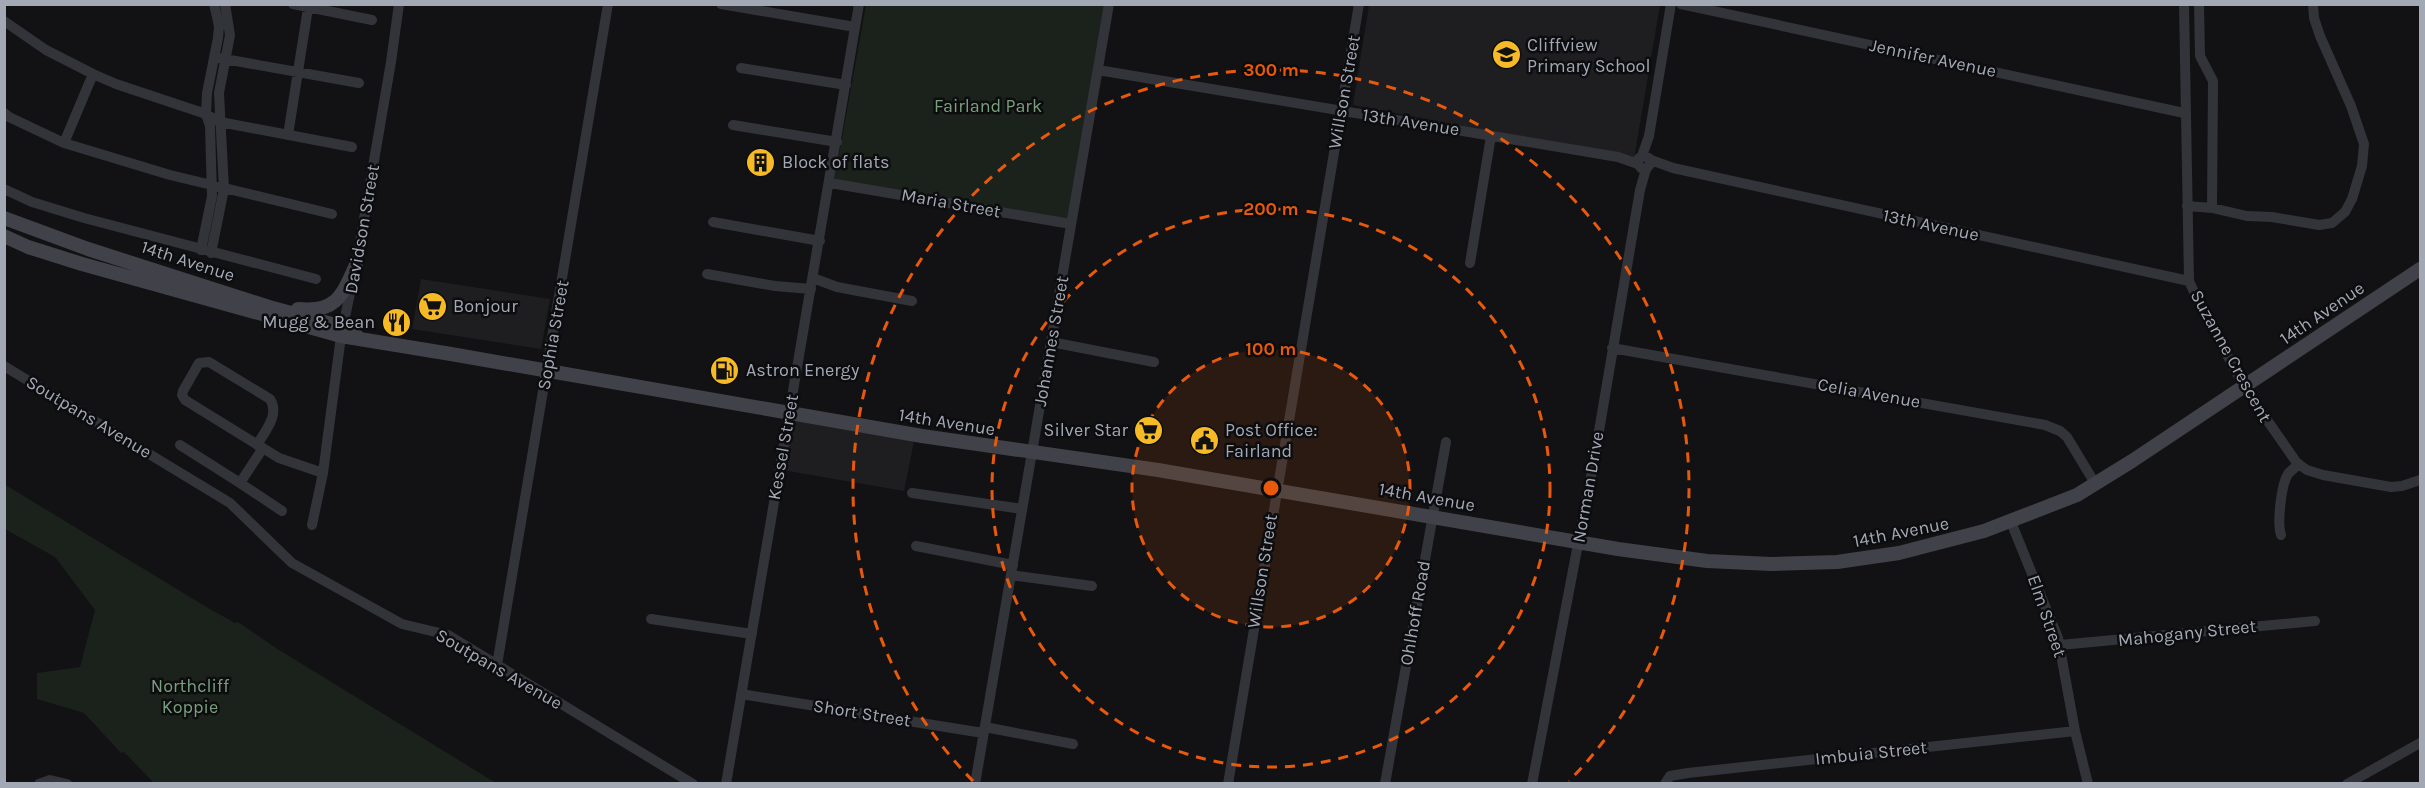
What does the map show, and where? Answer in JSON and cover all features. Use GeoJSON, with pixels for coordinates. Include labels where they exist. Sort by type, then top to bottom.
{"type":"FeatureCollection","features":[{"type":"Feature","properties":{"kind":"main road","name":"14th Avenue"},"geometry":{"type":"LineString","coordinates":[[4,218],[88,249],[360,338],[922,436],[1158,470],[1618,549],[1707,561],[1752,564],[1854,560],[1899,553],[1954,540],[2012,522],[2096,485],[2421,269]]}},
{"type":"Feature","properties":{"kind":"main road","name":"14th Avenue"},"geometry":{"type":"LineString","coordinates":[[4,236],[28,247],[82,264],[342,332]]}},
{"type":"Feature","properties":{"kind":"main road"},"geometry":{"type":"LineString","coordinates":[[269,307],[315,311],[323,309],[338,301],[356,265]]}},
{"type":"Feature","properties":{"kind":"street"},"geometry":{"type":"LineString","coordinates":[[206,251],[213,187],[210,126],[206,114],[219,26],[214,4]]}},
{"type":"Feature","properties":{"kind":"street"},"geometry":{"type":"LineString","coordinates":[[206,251],[224,189],[219,93],[230,35],[225,4]]}},
{"type":"Feature","properties":{"kind":"street"},"geometry":{"type":"LineString","coordinates":[[293,4],[372,20]]}},
{"type":"Feature","properties":{"kind":"street","name":"Davidson Street"},"geometry":{"type":"LineString","coordinates":[[312,525],[322,473],[342,332],[356,265],[399,4]]}},
{"type":"Feature","properties":{"kind":"street","name":"Sophia Street"},"geometry":{"type":"LineString","coordinates":[[497,665],[608,4]]}},
{"type":"Feature","properties":{"kind":"street"},"geometry":{"type":"LineString","coordinates":[[721,4],[855,27]]}},
{"type":"Feature","properties":{"kind":"street","name":"Kessel Street"},"geometry":{"type":"LineString","coordinates":[[726,783],[859,4]]}},
{"type":"Feature","properties":{"kind":"street","name":"Johannes Street"},"geometry":{"type":"LineString","coordinates":[[975,783],[1109,4]]}},
{"type":"Feature","properties":{"kind":"street","name":"Willson Street"},"geometry":{"type":"LineString","coordinates":[[1228,783],[1275,490],[1299,362],[1359,4]]}},
{"type":"Feature","properties":{"kind":"street","name":"Norman Drive"},"geometry":{"type":"LineString","coordinates":[[1532,783],[1578,541],[1671,4]]}},
{"type":"Feature","properties":{"kind":"street","name":"Jennifer Avenue"},"geometry":{"type":"LineString","coordinates":[[1681,4],[2184,113]]}},
{"type":"Feature","properties":{"kind":"street","name":"Suzanne Crescent"},"geometry":{"type":"LineString","coordinates":[[2184,4],[2184,113],[2189,281],[2244,387],[2299,464],[2323,476],[2391,487],[2421,480]]}},
{"type":"Feature","properties":{"kind":"street"},"geometry":{"type":"LineString","coordinates":[[2199,4],[2200,56],[2213,81],[2212,208]]}},
{"type":"Feature","properties":{"kind":"street"},"geometry":{"type":"LineString","coordinates":[[2187,206],[2212,208],[2247,216],[2328,225],[2340,217],[2352,200],[2362,166],[2364,144],[2362,134],[2320,36],[2314,18],[2313,4]]}},
{"type":"Feature","properties":{"kind":"street"},"geometry":{"type":"LineString","coordinates":[[288,135],[308,8]]}},
{"type":"Feature","properties":{"kind":"street"},"geometry":{"type":"LineString","coordinates":[[4,21],[46,50],[93,74],[206,114],[220,122],[352,147]]}},
{"type":"Feature","properties":{"kind":"street"},"geometry":{"type":"LineString","coordinates":[[213,57],[359,83]]}},
{"type":"Feature","properties":{"kind":"street"},"geometry":{"type":"LineString","coordinates":[[2184,63],[2204,64]]}},
{"type":"Feature","properties":{"kind":"street"},"geometry":{"type":"LineString","coordinates":[[741,68],[846,85]]}},
{"type":"Feature","properties":{"kind":"street","name":"13th Avenue"},"geometry":{"type":"LineString","coordinates":[[1098,70],[1644,162],[2189,281]]}},
{"type":"Feature","properties":{"kind":"street"},"geometry":{"type":"LineString","coordinates":[[64,143],[93,74]]}},
{"type":"Feature","properties":{"kind":"street"},"geometry":{"type":"LineString","coordinates":[[4,113],[64,143],[213,187],[332,214]]}},
{"type":"Feature","properties":{"kind":"street"},"geometry":{"type":"LineString","coordinates":[[733,125],[837,142]]}},
{"type":"Feature","properties":{"kind":"street"},"geometry":{"type":"LineString","coordinates":[[1470,263],[1491,136]]}},
{"type":"Feature","properties":{"kind":"street","name":"Maria Street"},"geometry":{"type":"LineString","coordinates":[[830,183],[1071,224]]}},
{"type":"Feature","properties":{"kind":"street"},"geometry":{"type":"LineString","coordinates":[[4,189],[32,202],[316,279]]}},
{"type":"Feature","properties":{"kind":"street"},"geometry":{"type":"LineString","coordinates":[[713,222],[820,241]]}},
{"type":"Feature","properties":{"kind":"street"},"geometry":{"type":"LineString","coordinates":[[707,274],[775,286],[812,283],[912,301]]}},
{"type":"Feature","properties":{"kind":"street"},"geometry":{"type":"LineString","coordinates":[[1051,342],[1154,362]]}},
{"type":"Feature","properties":{"kind":"street","name":"Celia Avenue"},"geometry":{"type":"LineString","coordinates":[[1612,348],[2045,425],[2057,429],[2067,437],[2096,485]]}},
{"type":"Feature","properties":{"kind":"street"},"geometry":{"type":"LineString","coordinates":[[240,483],[260,446],[274,414],[274,405],[270,399],[209,362],[199,363],[183,391],[183,398],[260,446],[279,458],[322,473]]}},
{"type":"Feature","properties":{"kind":"street","name":"Soutpans Avenue"},"geometry":{"type":"LineString","coordinates":[[4,366],[230,503],[292,563],[402,624],[444,633],[693,783]]}},
{"type":"Feature","properties":{"kind":"street","name":"Ohlhoff Road"},"geometry":{"type":"LineString","coordinates":[[1385,783],[1446,442]]}},
{"type":"Feature","properties":{"kind":"street"},"geometry":{"type":"LineString","coordinates":[[180,445],[282,511]]}},
{"type":"Feature","properties":{"kind":"street"},"geometry":{"type":"LineString","coordinates":[[2281,535],[2278,522],[2286,480],[2299,464]]}},
{"type":"Feature","properties":{"kind":"street"},"geometry":{"type":"LineString","coordinates":[[912,493],[1022,509]]}},
{"type":"Feature","properties":{"kind":"street","name":"Elm Street"},"geometry":{"type":"LineString","coordinates":[[2012,522],[2060,645],[2075,731],[2088,783]]}},
{"type":"Feature","properties":{"kind":"street"},"geometry":{"type":"LineString","coordinates":[[916,546],[1012,570],[1092,586]]}},
{"type":"Feature","properties":{"kind":"street"},"geometry":{"type":"LineString","coordinates":[[651,619],[752,634]]}},
{"type":"Feature","properties":{"kind":"street","name":"Mahogany Street"},"geometry":{"type":"LineString","coordinates":[[2060,645],[2314,621]]}},
{"type":"Feature","properties":{"kind":"street","name":"Short Street"},"geometry":{"type":"LineString","coordinates":[[741,694],[1072,744]]}},
{"type":"Feature","properties":{"kind":"street","name":"Imbuia Street"},"geometry":{"type":"LineString","coordinates":[[1666,780],[1688,772],[2075,731]]}},
{"type":"Feature","properties":{"kind":"street"},"geometry":{"type":"LineString","coordinates":[[2347,783],[2421,743]]}},
{"type":"Feature","properties":{"kind":"street"},"geometry":{"type":"LineString","coordinates":[[39,783],[50,780],[67,783]]}},
{"type":"Feature","properties":{"kind":"shaded area","name":"Cliffview Primary School"},"geometry":{"type":"Polygon","coordinates":[[[1369,5],[1660,5],[1634,159],[1353,105],[1369,5]]]}},
{"type":"Feature","properties":{"kind":"shaded area"},"geometry":{"type":"Polygon","coordinates":[[[421,279],[550,299],[541,349],[412,329],[421,279]]]}},
{"type":"Feature","properties":{"kind":"shaded area"},"geometry":{"type":"Polygon","coordinates":[[[791,416],[915,436],[904,491],[782,470],[791,416]]]}},
{"type":"Feature","properties":{"kind":"green space","name":"Fairland Park"},"geometry":{"type":"Polygon","coordinates":[[[866,5],[1109,5],[1072,222],[834,182],[866,5]]]}},
{"type":"Feature","properties":{"kind":"green space","name":"Northcliff Koppie"},"geometry":{"type":"Polygon","coordinates":[[[4,484],[208,608],[235,623],[238,622],[276,648],[496,783],[154,783],[124,752],[121,753],[84,713],[37,699],[37,673],[80,667],[95,610],[55,557],[5,529],[4,484]]]}},
{"type":"Feature","properties":{"kind":"place","name":"Cliffview Primary School"},"geometry":{"type":"Point","coordinates":[1506,55]}},
{"type":"Feature","properties":{"kind":"place","name":"Block of flats"},"geometry":{"type":"Point","coordinates":[761,162]}},
{"type":"Feature","properties":{"kind":"place","name":"Bonjour"},"geometry":{"type":"Point","coordinates":[432,306]}},
{"type":"Feature","properties":{"kind":"place","name":"Mugg & Bean"},"geometry":{"type":"Point","coordinates":[396,322]}},
{"type":"Feature","properties":{"kind":"place","name":"Astron Energy"},"geometry":{"type":"Point","coordinates":[725,370]}},
{"type":"Feature","properties":{"kind":"place","name":"Silver Star"},"geometry":{"type":"Point","coordinates":[1149,430]}},
{"type":"Feature","properties":{"kind":"place","name":"Post Office: Fairland"},"geometry":{"type":"Point","coordinates":[1204,440]}}]}
